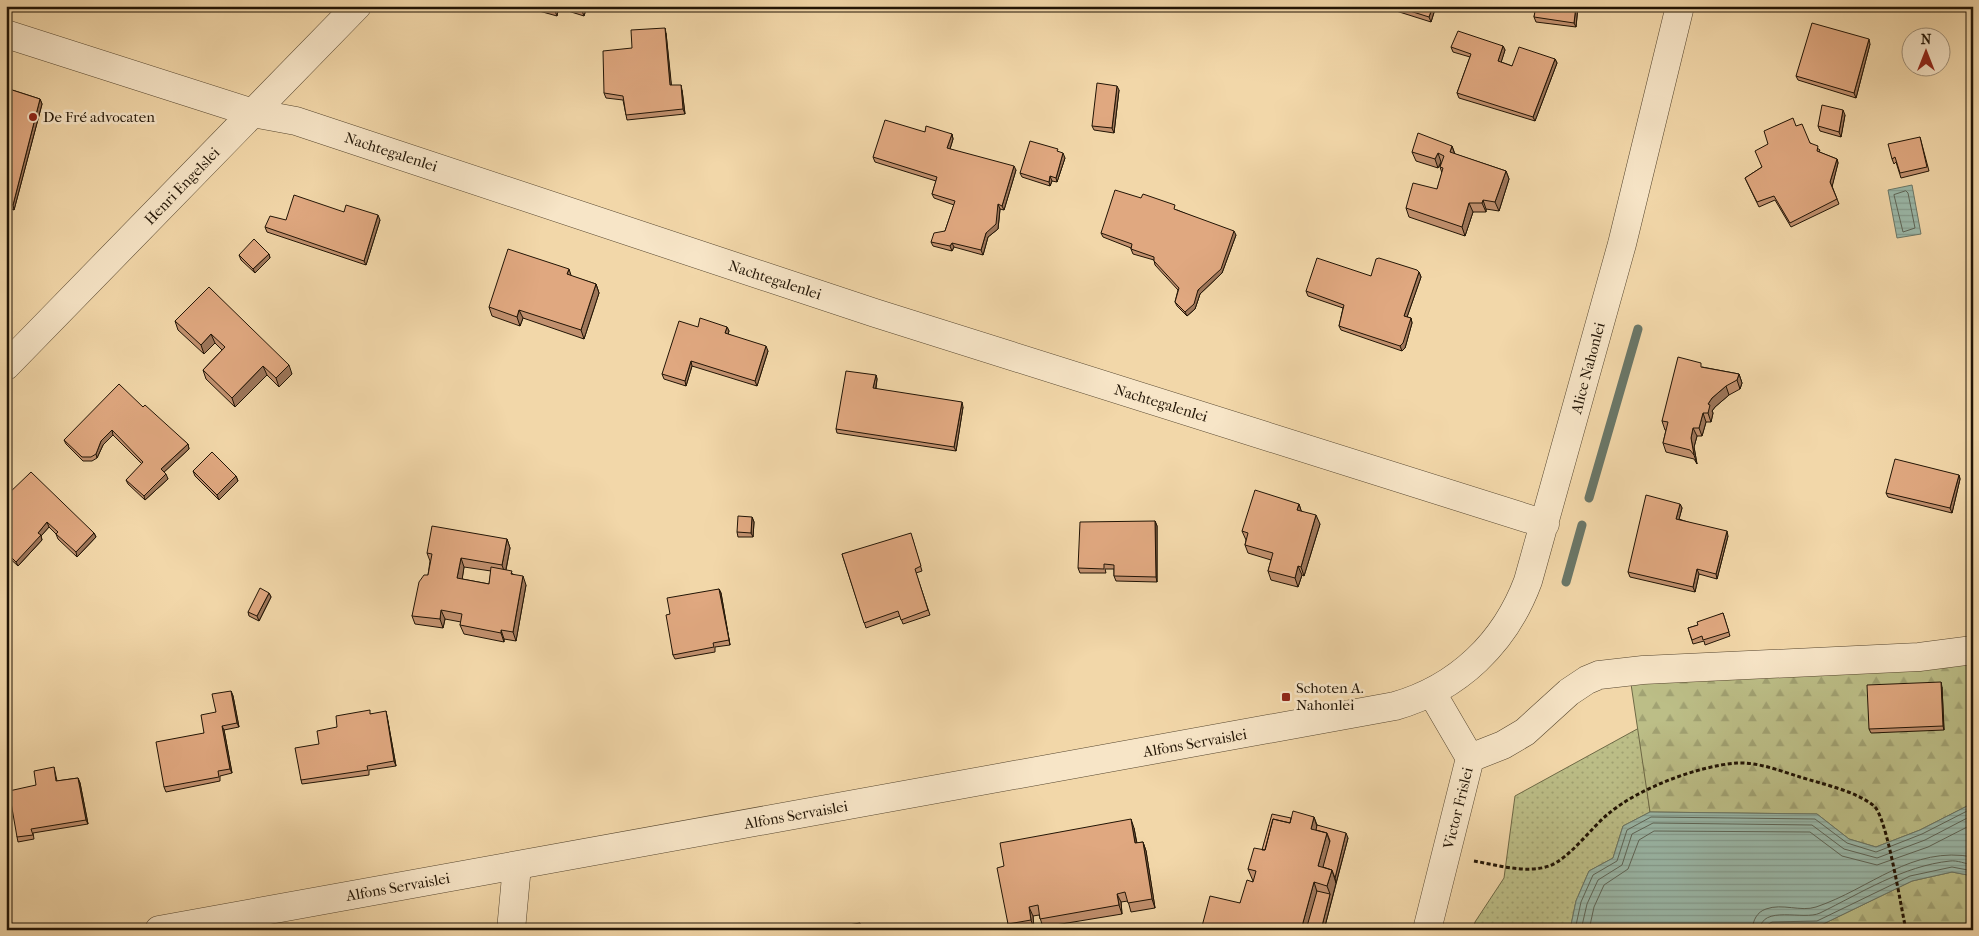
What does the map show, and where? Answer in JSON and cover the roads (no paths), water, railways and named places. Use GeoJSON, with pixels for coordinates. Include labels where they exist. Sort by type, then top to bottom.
{"type":"FeatureCollection","features":[{"type":"Feature","properties":{"kind":"street","name":"Henri Engelslei"},"geometry":{"type":"LineString","coordinates":[[6,366],[356,6]]}},
{"type":"Feature","properties":{"kind":"street","name":"Alice Nahonlei"},"geometry":{"type":"LineString","coordinates":[[1432,694],[1450,683],[1485,652],[1513,617],[1528,581],[1622,244],[1680,6]]}},
{"type":"Feature","properties":{"kind":"street","name":"Nachtegalenlei"},"geometry":{"type":"LineString","coordinates":[[6,34],[253,113],[296,121],[875,313],[1545,524]]}},
{"type":"Feature","properties":{"kind":"street"},"geometry":{"type":"LineString","coordinates":[[1470,758],[1503,744],[1524,732],[1569,692],[1599,675],[1644,670],[1919,657],[1973,650]]}},
{"type":"Feature","properties":{"kind":"street","name":"Victor Frislei"},"geometry":{"type":"LineString","coordinates":[[1428,930],[1470,758],[1454,735],[1432,694]]}},
{"type":"Feature","properties":{"kind":"street","name":"Alfons Servaislei"},"geometry":{"type":"LineString","coordinates":[[158,930],[1395,706],[1432,694]]}},
{"type":"Feature","properties":{"kind":"street"},"geometry":{"type":"LineString","coordinates":[[510,930],[517,866]]}},
{"type":"Feature","properties":{"kind":"water"},"geometry":{"type":"Polygon","coordinates":[[[1912,185],[1921,234],[1897,238],[1888,190],[1912,185]]]}},
{"type":"Feature","properties":{"kind":"water"},"geometry":{"type":"Polygon","coordinates":[[[1973,803],[1973,876],[1952,872],[1912,881],[1819,926],[1773,926],[1768,930],[1570,930],[1576,901],[1589,871],[1613,858],[1623,826],[1650,812],[1817,814],[1849,839],[1876,847],[1920,830],[1973,803]]]}},
{"type":"Feature","properties":{"kind":"waterway"},"geometry":{"type":"LineString","coordinates":[[1589,498],[1638,329]]}},
{"type":"Feature","properties":{"kind":"waterway"},"geometry":{"type":"LineString","coordinates":[[1566,582],[1582,525]]}},
{"type":"Feature","properties":{"kind":"place","name":"De Fré advocaten"},"geometry":{"type":"Point","coordinates":[33,117]}},
{"type":"Feature","properties":{"kind":"place","name":"Schoten A. Nahonlei"},"geometry":{"type":"Point","coordinates":[1286,697]}}]}
